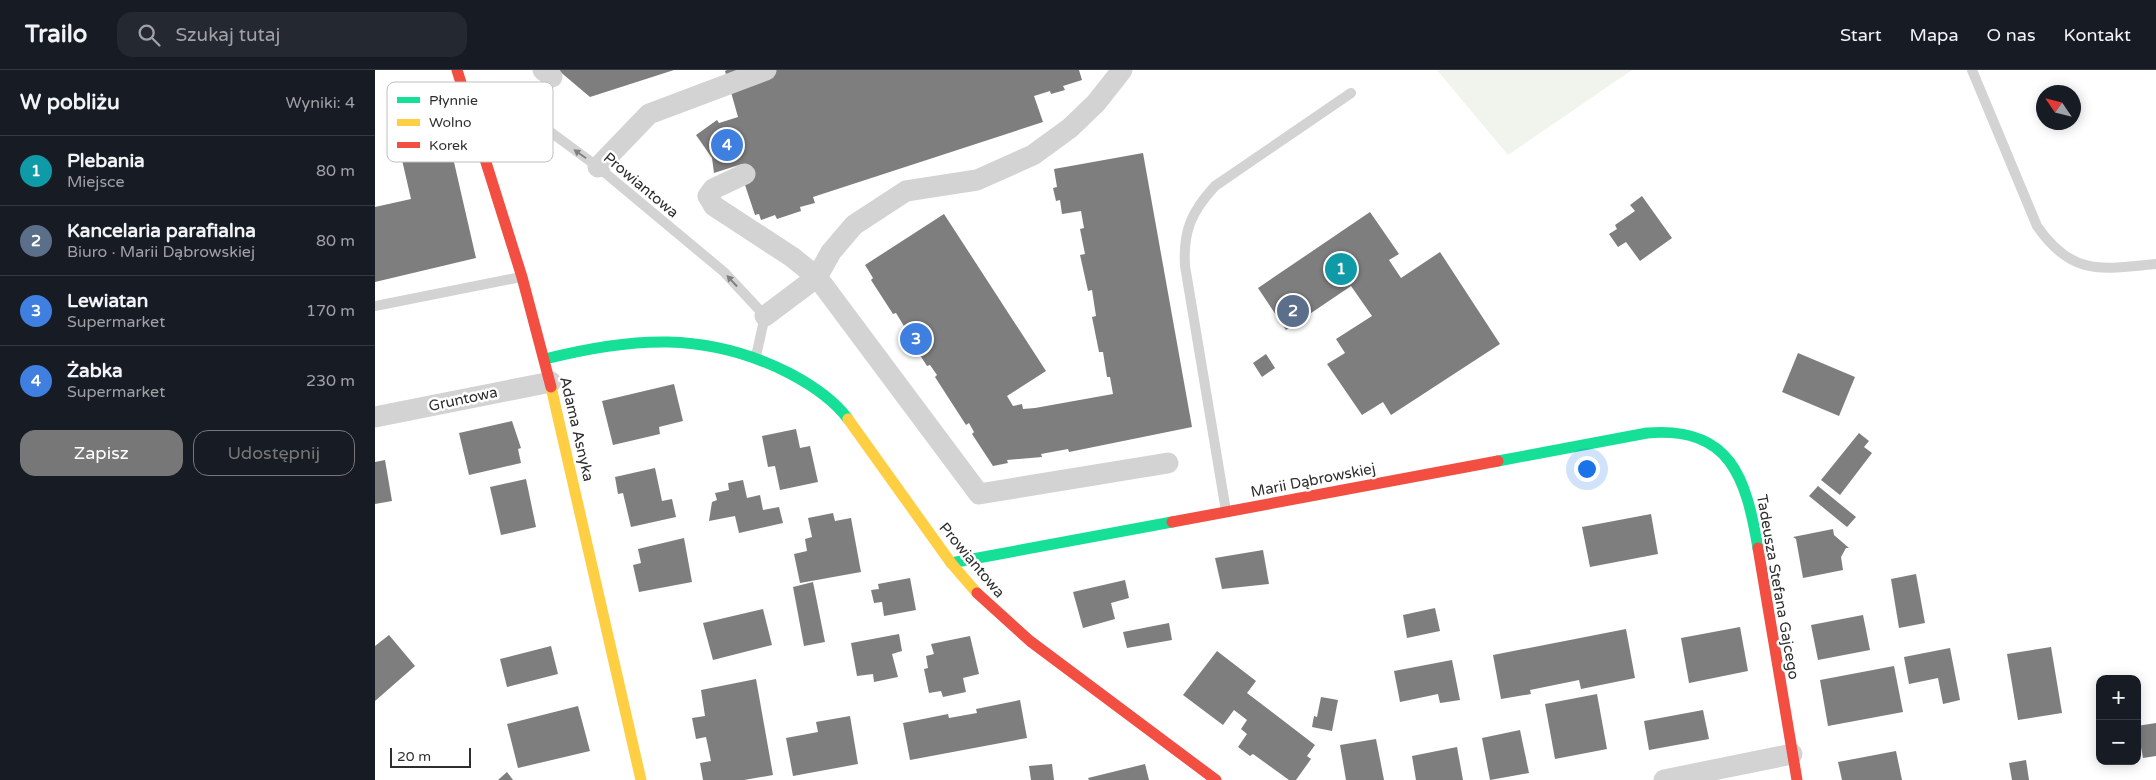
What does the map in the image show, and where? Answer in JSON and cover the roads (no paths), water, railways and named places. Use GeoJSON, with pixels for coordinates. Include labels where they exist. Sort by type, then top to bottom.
{"type":"FeatureCollection","features":[{"type":"Feature","properties":{"kind":"street"},"geometry":{"type":"LineString","coordinates":[[457,70],[461,82]]}},
{"type":"Feature","properties":{"kind":"street"},"geometry":{"type":"LineString","coordinates":[[598,166],[649,114],[766,70]]}},
{"type":"Feature","properties":{"kind":"street"},"geometry":{"type":"LineString","coordinates":[[765,316],[817,277],[831,252],[854,225],[905,192],[977,180],[1033,155],[1070,128],[1090,110],[1122,70]]}},
{"type":"Feature","properties":{"kind":"street","name":"Adama Asnyka"},"geometry":{"type":"LineString","coordinates":[[487,162],[522,277],[551,382],[641,780]]}},
{"type":"Feature","properties":{"kind":"street"},"geometry":{"type":"LineString","coordinates":[[745,174],[713,188],[708,196],[714,206],[792,256],[817,277],[979,494],[1168,463]]}},
{"type":"Feature","properties":{"kind":"street","name":"Prowiantowa"},"geometry":{"type":"LineString","coordinates":[[545,358],[628,342],[677,341],[715,346],[755,356],[809,385],[830,399],[843,412],[951,562],[985,602],[1030,641],[1216,780]]}},
{"type":"Feature","properties":{"kind":"street","name":"Gruntowa"},"geometry":{"type":"LineString","coordinates":[[375,417],[551,382]]}},
{"type":"Feature","properties":{"kind":"street","name":"Marii Dąbrowskiej"},"geometry":{"type":"LineString","coordinates":[[951,562],[1647,432],[1669,429],[1681,431]]}},
{"type":"Feature","properties":{"kind":"street","name":"Tadeusza Stefana Gajcego"},"geometry":{"type":"LineString","coordinates":[[1681,431],[1689,432],[1711,443],[1726,456],[1746,490],[1752,512],[1797,780]]}},
{"type":"Feature","properties":{"kind":"street"},"geometry":{"type":"LineString","coordinates":[[1664,780],[1792,754]]}},
{"type":"Feature","properties":{"kind":"lane"},"geometry":{"type":"LineString","coordinates":[[1972,70],[2037,226],[2051,244],[2071,260],[2096,268],[2156,264]]}},
{"type":"Feature","properties":{"kind":"lane"},"geometry":{"type":"LineString","coordinates":[[1226,512],[1185,266],[1184,243],[1190,219],[1202,200],[1215,186],[1351,93]]}},
{"type":"Feature","properties":{"kind":"lane","name":"Prowiantowa"},"geometry":{"type":"LineString","coordinates":[[553,134],[598,166],[724,272],[765,316]]}},
{"type":"Feature","properties":{"kind":"lane"},"geometry":{"type":"LineString","coordinates":[[375,306],[522,277]]}},
{"type":"Feature","properties":{"kind":"lane"},"geometry":{"type":"LineString","coordinates":[[755,356],[765,316]]}},
{"type":"Feature","properties":{"kind":"place","name":"Żabka"},"geometry":{"type":"Point","coordinates":[727,145]}},
{"type":"Feature","properties":{"kind":"place","name":"Plebania"},"geometry":{"type":"Point","coordinates":[1341,269]}},
{"type":"Feature","properties":{"kind":"place","name":"Kancelaria parafialna"},"geometry":{"type":"Point","coordinates":[1293,311]}},
{"type":"Feature","properties":{"kind":"place","name":"Lewiatan"},"geometry":{"type":"Point","coordinates":[916,339]}}]}
